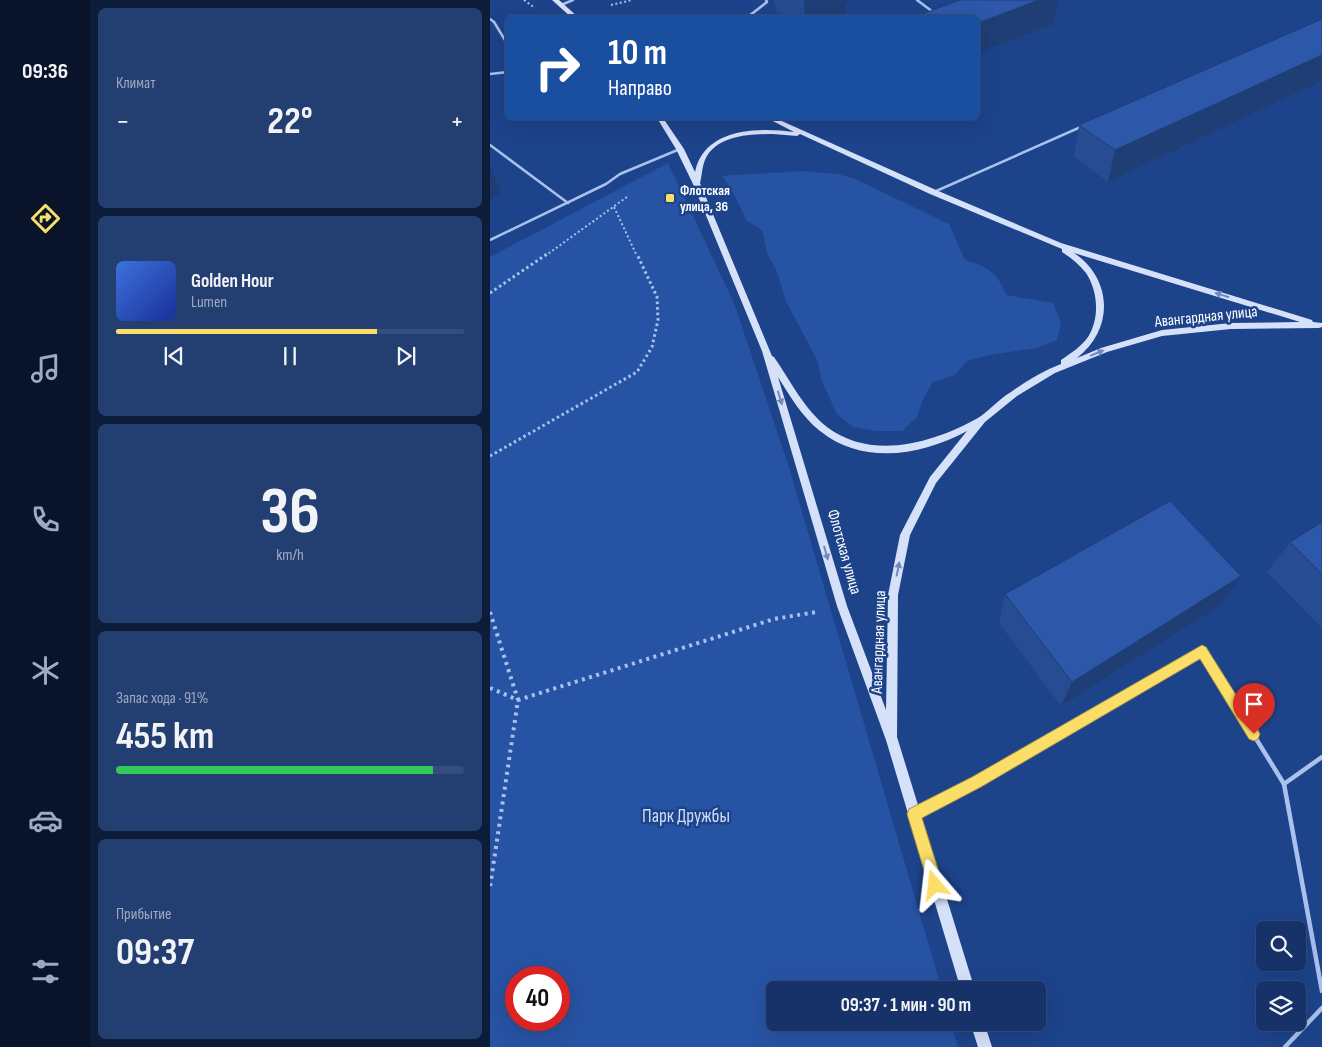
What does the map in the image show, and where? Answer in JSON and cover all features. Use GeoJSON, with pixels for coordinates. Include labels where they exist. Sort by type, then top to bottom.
{"type":"FeatureCollection","features":[{"type":"Feature","properties":{"kind":"street"},"geometry":{"type":"LineString","coordinates":[[554,0],[573,15]]}},
{"type":"Feature","properties":{"kind":"street"},"geometry":{"type":"LineString","coordinates":[[561,5],[579,15]]}},
{"type":"Feature","properties":{"kind":"street","name":"Флотская улица"},"geometry":{"type":"LineString","coordinates":[[661,120],[680,149],[697,184],[766,351],[842,606],[892,740],[965,981]]}},
{"type":"Feature","properties":{"kind":"street","name":"Авангардная улица"},"geometry":{"type":"LineString","coordinates":[[774,120],[933,192],[1058,245],[1321,325]]}},
{"type":"Feature","properties":{"kind":"street"},"geometry":{"type":"LineString","coordinates":[[697,184],[699,168],[704,155],[718,144],[734,136],[752,132],[773,131],[804,134]]}},
{"type":"Feature","properties":{"kind":"street"},"geometry":{"type":"LineString","coordinates":[[1052,371],[1086,345],[1098,326],[1101,301],[1096,284],[1082,262],[1058,245]]}},
{"type":"Feature","properties":{"kind":"street","name":"Авангардная улица"},"geometry":{"type":"LineString","coordinates":[[892,740],[893,595],[905,535],[933,480],[982,419],[1014,394],[1052,371],[1104,350],[1162,333],[1231,326],[1321,325]]}},
{"type":"Feature","properties":{"kind":"street","name":"Флотская улица"},"geometry":{"type":"LineString","coordinates":[[766,351],[811,417],[837,440],[870,450],[902,449],[938,441],[982,419]]}},
{"type":"Feature","properties":{"kind":"street"},"geometry":{"type":"LineString","coordinates":[[981,1031],[985,1047]]}},
{"type":"Feature","properties":{"kind":"lane"},"geometry":{"type":"LineString","coordinates":[[561,5],[573,0]]}},
{"type":"Feature","properties":{"kind":"lane"},"geometry":{"type":"LineString","coordinates":[[750,15],[767,2],[766,0]]}},
{"type":"Feature","properties":{"kind":"lane"},"geometry":{"type":"LineString","coordinates":[[917,0],[937,15]]}},
{"type":"Feature","properties":{"kind":"lane"},"geometry":{"type":"LineString","coordinates":[[490,18],[505,40]]}},
{"type":"Feature","properties":{"kind":"lane"},"geometry":{"type":"LineString","coordinates":[[490,74],[505,72]]}},
{"type":"Feature","properties":{"kind":"lane"},"geometry":{"type":"LineString","coordinates":[[933,192],[1090,123]]}},
{"type":"Feature","properties":{"kind":"lane"},"geometry":{"type":"LineString","coordinates":[[490,145],[568,202]]}},
{"type":"Feature","properties":{"kind":"lane"},"geometry":{"type":"LineString","coordinates":[[490,240],[606,184],[620,174],[680,149]]}},
{"type":"Feature","properties":{"kind":"lane"},"geometry":{"type":"LineString","coordinates":[[914,814],[976,782],[1202,651],[1284,784],[1322,991]]}},
{"type":"Feature","properties":{"kind":"lane"},"geometry":{"type":"LineString","coordinates":[[1284,784],[1322,757]]}},
{"type":"Feature","properties":{"kind":"lane"},"geometry":{"type":"LineString","coordinates":[[1285,1047],[1322,1008]]}},
{"type":"Feature","properties":{"kind":"path"},"geometry":{"type":"LineString","coordinates":[[611,5],[632,0]]}},
{"type":"Feature","properties":{"kind":"path"},"geometry":{"type":"LineString","coordinates":[[490,293],[628,196]]}},
{"type":"Feature","properties":{"kind":"path"},"geometry":{"type":"LineString","coordinates":[[490,456],[637,372],[652,347],[658,320],[657,297],[614,207]]}},
{"type":"Feature","properties":{"kind":"path"},"geometry":{"type":"LineString","coordinates":[[490,612],[518,700],[490,887]]}},
{"type":"Feature","properties":{"kind":"path"},"geometry":{"type":"LineString","coordinates":[[490,688],[518,700],[774,618],[816,612]]}},
{"type":"Feature","properties":{"kind":"green space","name":"Парк Дружбы"},"geometry":{"type":"Polygon","coordinates":[[[668,163],[734,303],[788,464],[939,981],[766,981],[766,1031],[953,1031],[958,1047],[490,1047],[490,257],[668,163]]]}},
{"type":"Feature","properties":{"kind":"green space"},"geometry":{"type":"Polygon","coordinates":[[[800,171],[838,174],[855,179],[949,224],[965,260],[991,271],[999,280],[1006,295],[1053,303],[1061,323],[1057,340],[1037,348],[989,355],[967,361],[955,375],[933,382],[923,399],[917,417],[902,431],[877,431],[853,427],[837,414],[821,379],[818,362],[786,301],[776,269],[768,256],[762,230],[747,221],[730,187],[722,176],[800,171]]]}},
{"type":"Feature","properties":{"kind":"building"},"geometry":{"type":"Polygon","coordinates":[[[960,0],[1039,0],[980,22],[980,15],[919,15],[960,0]]]}},
{"type":"Feature","properties":{"kind":"building"},"geometry":{"type":"Polygon","coordinates":[[[1322,19],[1322,55],[1115,150],[1079,125],[1322,19]]]}},
{"type":"Feature","properties":{"kind":"building"},"geometry":{"type":"Polygon","coordinates":[[[1170,501],[1241,576],[1072,682],[1005,594],[1170,501]]]}},
{"type":"Feature","properties":{"kind":"building"},"geometry":{"type":"Polygon","coordinates":[[[1322,522],[1322,574],[1290,542],[1322,522]]]}},
{"type":"Feature","properties":{"kind":"place","name":"Флотская улица, 36"},"geometry":{"type":"Point","coordinates":[670,198]}},
{"type":"Feature","properties":{"kind":"route"},"geometry":{"type":"LineString","coordinates":[[935,885],[914,814],[976,782],[1202,651],[1254,734]]}}]}
